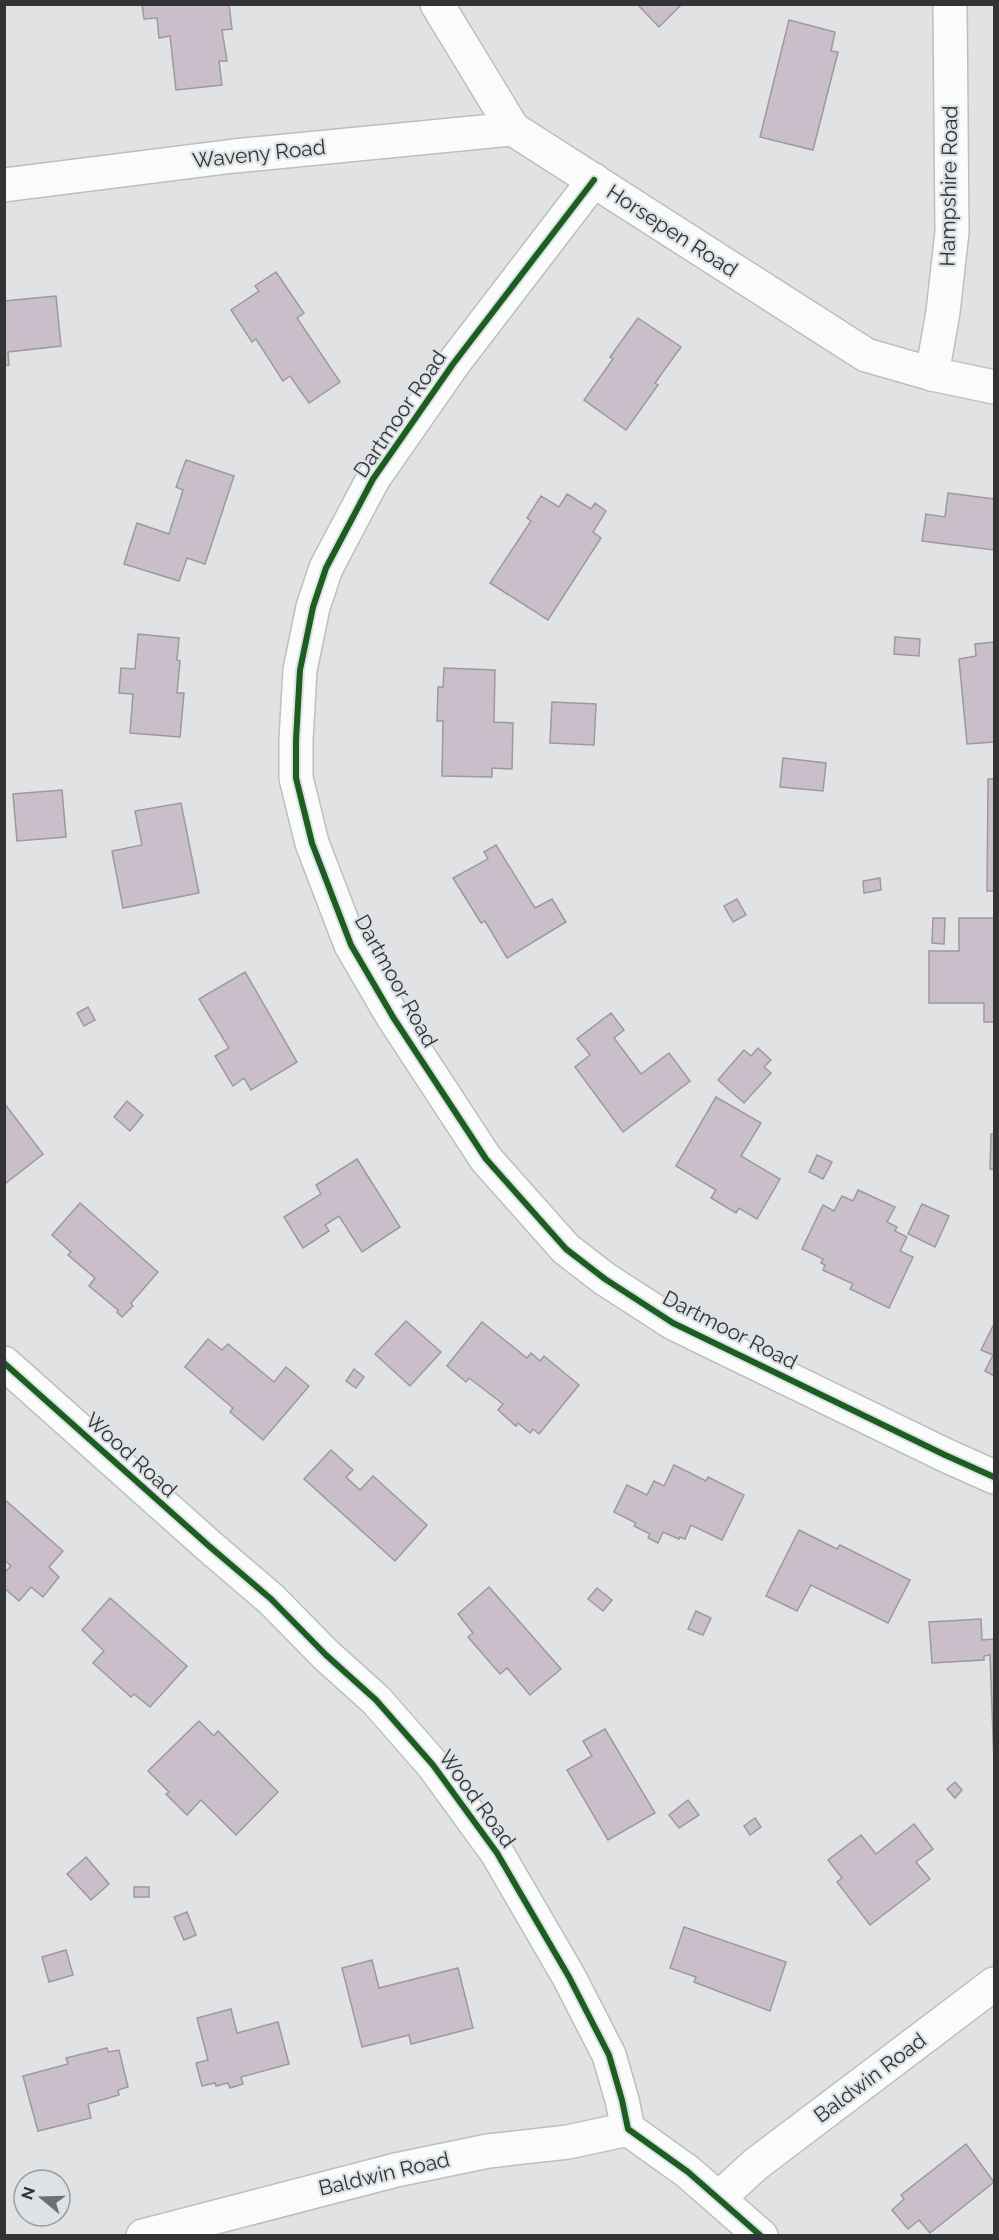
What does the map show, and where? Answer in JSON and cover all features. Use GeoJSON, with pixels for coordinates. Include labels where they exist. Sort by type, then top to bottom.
{"type":"FeatureCollection","features":[{"type":"Feature","properties":{"kind":"street","name":"Horsepen Road"},"geometry":{"type":"LineString","coordinates":[[437,4],[513,129],[866,355],[932,374]]}},
{"type":"Feature","properties":{"kind":"street","name":"Hampshire Road"},"geometry":{"type":"LineString","coordinates":[[932,374],[943,312],[952,232],[950,4]]}},
{"type":"Feature","properties":{"kind":"street","name":"Waveny Road"},"geometry":{"type":"LineString","coordinates":[[4,185],[234,156],[513,129]]}},
{"type":"Feature","properties":{"kind":"street","name":"Dartmoor Road"},"geometry":{"type":"LineString","coordinates":[[594,180],[453,364],[373,479],[326,568],[314,607],[300,670],[296,740],[297,777],[312,843],[351,945],[393,1017],[486,1160],[566,1249],[605,1279],[673,1323],[994,1477]]}},
{"type":"Feature","properties":{"kind":"street"},"geometry":{"type":"LineString","coordinates":[[932,374],[994,387]]}},
{"type":"Feature","properties":{"kind":"street","name":"Wood Road"},"geometry":{"type":"LineString","coordinates":[[4,1363],[271,1599],[326,1655],[376,1700],[433,1765],[497,1853],[569,1977],[609,2055],[628,2129]]}},
{"type":"Feature","properties":{"kind":"street","name":"Baldwin Road"},"geometry":{"type":"LineString","coordinates":[[719,2198],[756,2164],[994,1984]]}},
{"type":"Feature","properties":{"kind":"street"},"geometry":{"type":"LineString","coordinates":[[628,2129],[688,2172],[761,2235]]}},
{"type":"Feature","properties":{"kind":"street","name":"Baldwin Road"},"geometry":{"type":"LineString","coordinates":[[143,2235],[396,2170],[488,2151],[568,2142],[628,2129]]}},
{"type":"Feature","properties":{"kind":"building"},"geometry":{"type":"Polygon","coordinates":[[[142,4],[229,4],[232,29],[222,30],[227,61],[219,61],[222,85],[176,90],[170,36],[159,38],[157,18],[144,19],[142,4]]]}},
{"type":"Feature","properties":{"kind":"building"},"geometry":{"type":"Polygon","coordinates":[[[637,4],[682,4],[659,27],[637,4]]]}},
{"type":"Feature","properties":{"kind":"building"},"geometry":{"type":"Polygon","coordinates":[[[789,20],[835,32],[831,51],[838,52],[813,150],[760,137],[789,20]]]}},
{"type":"Feature","properties":{"kind":"building"},"geometry":{"type":"Polygon","coordinates":[[[276,272],[304,313],[297,318],[340,382],[309,403],[290,376],[283,381],[256,339],[252,342],[231,310],[259,291],[255,286],[276,272]]]}},
{"type":"Feature","properties":{"kind":"building"},"geometry":{"type":"Polygon","coordinates":[[[56,296],[61,346],[8,352],[9,365],[4,366],[4,301],[56,296]]]}},
{"type":"Feature","properties":{"kind":"building"},"geometry":{"type":"Polygon","coordinates":[[[638,318],[681,347],[655,383],[658,385],[626,430],[584,400],[613,359],[610,357],[638,318]]]}},
{"type":"Feature","properties":{"kind":"building"},"geometry":{"type":"Polygon","coordinates":[[[186,460],[234,476],[205,564],[187,558],[179,581],[124,564],[137,523],[169,534],[183,490],[176,487],[186,460]]]}},
{"type":"Feature","properties":{"kind":"building"},"geometry":{"type":"Polygon","coordinates":[[[948,493],[994,499],[994,550],[922,541],[926,514],[945,517],[948,493]]]}},
{"type":"Feature","properties":{"kind":"building"},"geometry":{"type":"Polygon","coordinates":[[[567,494],[591,509],[595,503],[606,511],[593,532],[601,538],[548,620],[490,583],[531,521],[527,518],[541,496],[559,507],[567,494]]]}},
{"type":"Feature","properties":{"kind":"building"},"geometry":{"type":"Polygon","coordinates":[[[138,634],[179,638],[177,660],[180,661],[177,693],[184,693],[180,737],[130,733],[133,694],[119,693],[121,668],[135,669],[138,634]]]}},
{"type":"Feature","properties":{"kind":"building"},"geometry":{"type":"Polygon","coordinates":[[[895,637],[920,639],[919,656],[894,654],[895,637]]]}},
{"type":"Feature","properties":{"kind":"building"},"geometry":{"type":"Polygon","coordinates":[[[994,642],[994,742],[967,744],[959,659],[976,656],[975,644],[994,642]]]}},
{"type":"Feature","properties":{"kind":"building"},"geometry":{"type":"Polygon","coordinates":[[[444,668],[495,670],[494,722],[513,723],[512,769],[492,768],[492,777],[442,776],[443,721],[437,721],[438,687],[443,687],[444,668]]]}},
{"type":"Feature","properties":{"kind":"building"},"geometry":{"type":"Polygon","coordinates":[[[552,702],[596,704],[594,745],[550,743],[552,702]]]}},
{"type":"Feature","properties":{"kind":"building"},"geometry":{"type":"Polygon","coordinates":[[[783,758],[826,763],[823,791],[780,787],[783,758]]]}},
{"type":"Feature","properties":{"kind":"building"},"geometry":{"type":"Polygon","coordinates":[[[988,779],[994,779],[994,891],[987,891],[988,779]]]}},
{"type":"Feature","properties":{"kind":"building"},"geometry":{"type":"Polygon","coordinates":[[[62,790],[66,837],[17,841],[13,794],[62,790]]]}},
{"type":"Feature","properties":{"kind":"building"},"geometry":{"type":"Polygon","coordinates":[[[181,803],[199,893],[123,908],[112,851],[142,845],[135,811],[181,803]]]}},
{"type":"Feature","properties":{"kind":"building"},"geometry":{"type":"Polygon","coordinates":[[[496,845],[535,908],[552,899],[566,922],[507,958],[485,921],[481,923],[453,878],[488,859],[484,852],[496,845]]]}},
{"type":"Feature","properties":{"kind":"building"},"geometry":{"type":"Polygon","coordinates":[[[880,878],[881,890],[864,893],[863,881],[880,878]]]}},
{"type":"Feature","properties":{"kind":"building"},"geometry":{"type":"Polygon","coordinates":[[[737,899],[746,915],[733,922],[724,906],[737,899]]]}},
{"type":"Feature","properties":{"kind":"building"},"geometry":{"type":"Polygon","coordinates":[[[933,918],[945,918],[944,944],[932,943],[933,918]]]}},
{"type":"Feature","properties":{"kind":"building"},"geometry":{"type":"Polygon","coordinates":[[[959,918],[994,918],[994,1022],[984,1022],[984,1003],[929,1003],[929,951],[959,951],[959,918]]]}},
{"type":"Feature","properties":{"kind":"building"},"geometry":{"type":"Polygon","coordinates":[[[245,972],[297,1062],[251,1090],[244,1078],[233,1086],[215,1056],[229,1048],[199,999],[245,972]]]}},
{"type":"Feature","properties":{"kind":"building"},"geometry":{"type":"Polygon","coordinates":[[[88,1007],[95,1020],[84,1026],[77,1013],[88,1007]]]}},
{"type":"Feature","properties":{"kind":"building"},"geometry":{"type":"Polygon","coordinates":[[[611,1013],[624,1030],[614,1038],[641,1074],[669,1053],[690,1081],[623,1132],[575,1067],[590,1055],[577,1039],[611,1013]]]}},
{"type":"Feature","properties":{"kind":"building"},"geometry":{"type":"Polygon","coordinates":[[[758,1048],[771,1060],[764,1067],[771,1073],[744,1103],[718,1080],[744,1050],[751,1056],[758,1048]]]}},
{"type":"Feature","properties":{"kind":"building"},"geometry":{"type":"Polygon","coordinates":[[[716,1097],[761,1123],[741,1156],[780,1179],[757,1219],[739,1208],[736,1213],[711,1198],[716,1190],[676,1166],[716,1097]]]}},
{"type":"Feature","properties":{"kind":"building"},"geometry":{"type":"Polygon","coordinates":[[[127,1101],[143,1115],[130,1131],[114,1117],[127,1101]]]}},
{"type":"Feature","properties":{"kind":"building"},"geometry":{"type":"Polygon","coordinates":[[[4,1103],[43,1154],[6,1183],[4,1181],[4,1103]]]}},
{"type":"Feature","properties":{"kind":"building"},"geometry":{"type":"Polygon","coordinates":[[[991,1134],[994,1134],[994,1169],[990,1169],[991,1134]]]}},
{"type":"Feature","properties":{"kind":"building"},"geometry":{"type":"Polygon","coordinates":[[[817,1155],[832,1162],[823,1179],[809,1172],[817,1155]]]}},
{"type":"Feature","properties":{"kind":"building"},"geometry":{"type":"Polygon","coordinates":[[[357,1159],[400,1227],[362,1252],[339,1216],[325,1225],[329,1231],[303,1248],[284,1217],[321,1194],[316,1185],[357,1159]]]}},
{"type":"Feature","properties":{"kind":"building"},"geometry":{"type":"Polygon","coordinates":[[[858,1190],[895,1207],[887,1222],[897,1227],[895,1231],[907,1237],[900,1251],[913,1257],[889,1308],[850,1289],[853,1284],[823,1270],[825,1265],[821,1263],[823,1259],[802,1249],[823,1205],[834,1211],[842,1196],[853,1201],[858,1190]]]}},
{"type":"Feature","properties":{"kind":"building"},"geometry":{"type":"Polygon","coordinates":[[[80,1203],[158,1272],[122,1317],[117,1312],[118,1310],[89,1286],[95,1278],[68,1255],[71,1252],[52,1235],[80,1203]]]}},
{"type":"Feature","properties":{"kind":"building"},"geometry":{"type":"Polygon","coordinates":[[[922,1204],[949,1216],[935,1247],[908,1234],[922,1204]]]}},
{"type":"Feature","properties":{"kind":"building"},"geometry":{"type":"Polygon","coordinates":[[[406,1321],[441,1352],[410,1386],[375,1354],[406,1321]]]}},
{"type":"Feature","properties":{"kind":"building"},"geometry":{"type":"Polygon","coordinates":[[[482,1322],[527,1358],[531,1353],[540,1361],[544,1356],[579,1385],[539,1434],[533,1429],[530,1433],[518,1423],[516,1426],[498,1410],[503,1404],[469,1378],[466,1382],[447,1366],[482,1322]]]}},
{"type":"Feature","properties":{"kind":"building"},"geometry":{"type":"Polygon","coordinates":[[[993,1326],[994,1376],[985,1371],[993,1355],[981,1350],[993,1326]]]}},
{"type":"Feature","properties":{"kind":"building"},"geometry":{"type":"Polygon","coordinates":[[[208,1339],[222,1350],[228,1344],[274,1382],[286,1367],[309,1386],[263,1440],[230,1412],[233,1408],[185,1367],[208,1339]]]}},
{"type":"Feature","properties":{"kind":"building"},"geometry":{"type":"Polygon","coordinates":[[[354,1369],[364,1377],[356,1388],[346,1381],[354,1369]]]}},
{"type":"Feature","properties":{"kind":"building"},"geometry":{"type":"Polygon","coordinates":[[[331,1450],[353,1470],[346,1477],[360,1490],[373,1476],[427,1525],[395,1561],[304,1479],[331,1450]]]}},
{"type":"Feature","properties":{"kind":"building"},"geometry":{"type":"Polygon","coordinates":[[[674,1465],[706,1481],[708,1477],[744,1495],[722,1540],[691,1525],[685,1539],[680,1537],[679,1539],[663,1532],[658,1543],[648,1538],[650,1534],[634,1526],[636,1523],[614,1512],[627,1485],[647,1495],[654,1481],[664,1486],[674,1465]]]}},
{"type":"Feature","properties":{"kind":"building"},"geometry":{"type":"Polygon","coordinates":[[[4,1499],[63,1551],[49,1567],[59,1577],[43,1597],[31,1587],[19,1601],[4,1588],[4,1573],[11,1566],[4,1560],[4,1499]]]}},
{"type":"Feature","properties":{"kind":"building"},"geometry":{"type":"Polygon","coordinates":[[[799,1530],[837,1549],[840,1545],[910,1580],[888,1623],[811,1585],[797,1611],[766,1596],[799,1530]]]}},
{"type":"Feature","properties":{"kind":"building"},"geometry":{"type":"Polygon","coordinates":[[[489,1587],[561,1669],[530,1695],[507,1668],[500,1674],[468,1637],[473,1633],[458,1614],[489,1587]]]}},
{"type":"Feature","properties":{"kind":"building"},"geometry":{"type":"Polygon","coordinates":[[[597,1588],[612,1600],[603,1611],[588,1599],[597,1588]]]}},
{"type":"Feature","properties":{"kind":"building"},"geometry":{"type":"Polygon","coordinates":[[[110,1598],[187,1666],[150,1707],[134,1694],[131,1697],[93,1663],[104,1651],[82,1630],[110,1598]]]}},
{"type":"Feature","properties":{"kind":"building"},"geometry":{"type":"Polygon","coordinates":[[[696,1611],[711,1618],[703,1635],[688,1629],[696,1611]]]}},
{"type":"Feature","properties":{"kind":"building"},"geometry":{"type":"Polygon","coordinates":[[[981,1619],[982,1640],[994,1639],[994,1763],[990,1655],[984,1656],[984,1660],[932,1663],[929,1622],[981,1619]]]}},
{"type":"Feature","properties":{"kind":"building"},"geometry":{"type":"Polygon","coordinates":[[[199,1721],[214,1736],[218,1731],[278,1792],[236,1835],[201,1800],[187,1815],[148,1771],[199,1721]]]}},
{"type":"Feature","properties":{"kind":"building"},"geometry":{"type":"Polygon","coordinates":[[[605,1729],[655,1813],[608,1840],[567,1770],[592,1756],[583,1741],[605,1729]]]}},
{"type":"Feature","properties":{"kind":"building"},"geometry":{"type":"Polygon","coordinates":[[[955,1782],[962,1790],[955,1798],[947,1789],[955,1782]]]}},
{"type":"Feature","properties":{"kind":"building"},"geometry":{"type":"Polygon","coordinates":[[[688,1800],[699,1815],[679,1828],[669,1815],[688,1800]]]}},
{"type":"Feature","properties":{"kind":"building"},"geometry":{"type":"Polygon","coordinates":[[[755,1818],[761,1827],[750,1835],[744,1826],[755,1818]]]}},
{"type":"Feature","properties":{"kind":"building"},"geometry":{"type":"Polygon","coordinates":[[[914,1824],[933,1849],[916,1862],[930,1879],[870,1925],[837,1882],[842,1878],[828,1860],[861,1835],[876,1854],[914,1824]]]}},
{"type":"Feature","properties":{"kind":"building"},"geometry":{"type":"Polygon","coordinates":[[[86,1857],[109,1884],[91,1900],[67,1874],[86,1857]]]}},
{"type":"Feature","properties":{"kind":"building"},"geometry":{"type":"Polygon","coordinates":[[[134,1887],[149,1887],[149,1897],[134,1897],[134,1887]]]}},
{"type":"Feature","properties":{"kind":"building"},"geometry":{"type":"Polygon","coordinates":[[[187,1912],[196,1935],[184,1940],[174,1917],[187,1912]]]}},
{"type":"Feature","properties":{"kind":"building"},"geometry":{"type":"Polygon","coordinates":[[[684,1927],[786,1962],[770,2011],[694,1982],[696,1977],[670,1968],[684,1927]]]}},
{"type":"Feature","properties":{"kind":"building"},"geometry":{"type":"Polygon","coordinates":[[[66,1950],[73,1975],[49,1982],[42,1957],[66,1950]]]}},
{"type":"Feature","properties":{"kind":"building"},"geometry":{"type":"Polygon","coordinates":[[[372,1960],[379,1988],[458,1968],[473,2028],[411,2044],[409,2035],[362,2047],[342,1968],[372,1960]]]}},
{"type":"Feature","properties":{"kind":"building"},"geometry":{"type":"Polygon","coordinates":[[[231,2009],[237,2033],[278,2022],[289,2064],[241,2077],[243,2084],[230,2088],[228,2083],[202,2086],[196,2063],[208,2060],[197,2018],[231,2009]]]}},
{"type":"Feature","properties":{"kind":"building"},"geometry":{"type":"Polygon","coordinates":[[[107,2048],[108,2052],[119,2050],[128,2087],[118,2090],[119,2095],[88,2104],[91,2118],[38,2131],[23,2076],[68,2064],[66,2058],[107,2048]]]}},
{"type":"Feature","properties":{"kind":"building"},"geometry":{"type":"Polygon","coordinates":[[[966,2144],[994,2182],[930,2233],[919,2220],[908,2229],[892,2210],[904,2199],[901,2195],[966,2144]]]}},
{"type":"Feature","properties":{"kind":"cycle path"},"geometry":{"type":"LineString","coordinates":[[594,180],[453,364],[373,479],[326,568],[313,607],[300,670],[296,740],[296,778],[312,843],[351,945],[393,1017],[486,1159],[566,1249],[605,1279],[673,1323],[994,1477]]}},
{"type":"Feature","properties":{"kind":"cycle path"},"geometry":{"type":"LineString","coordinates":[[4,1363],[271,1599],[326,1655],[376,1700],[433,1765],[497,1853],[569,1977],[609,2055],[628,2129],[688,2172],[761,2236]]}}]}
